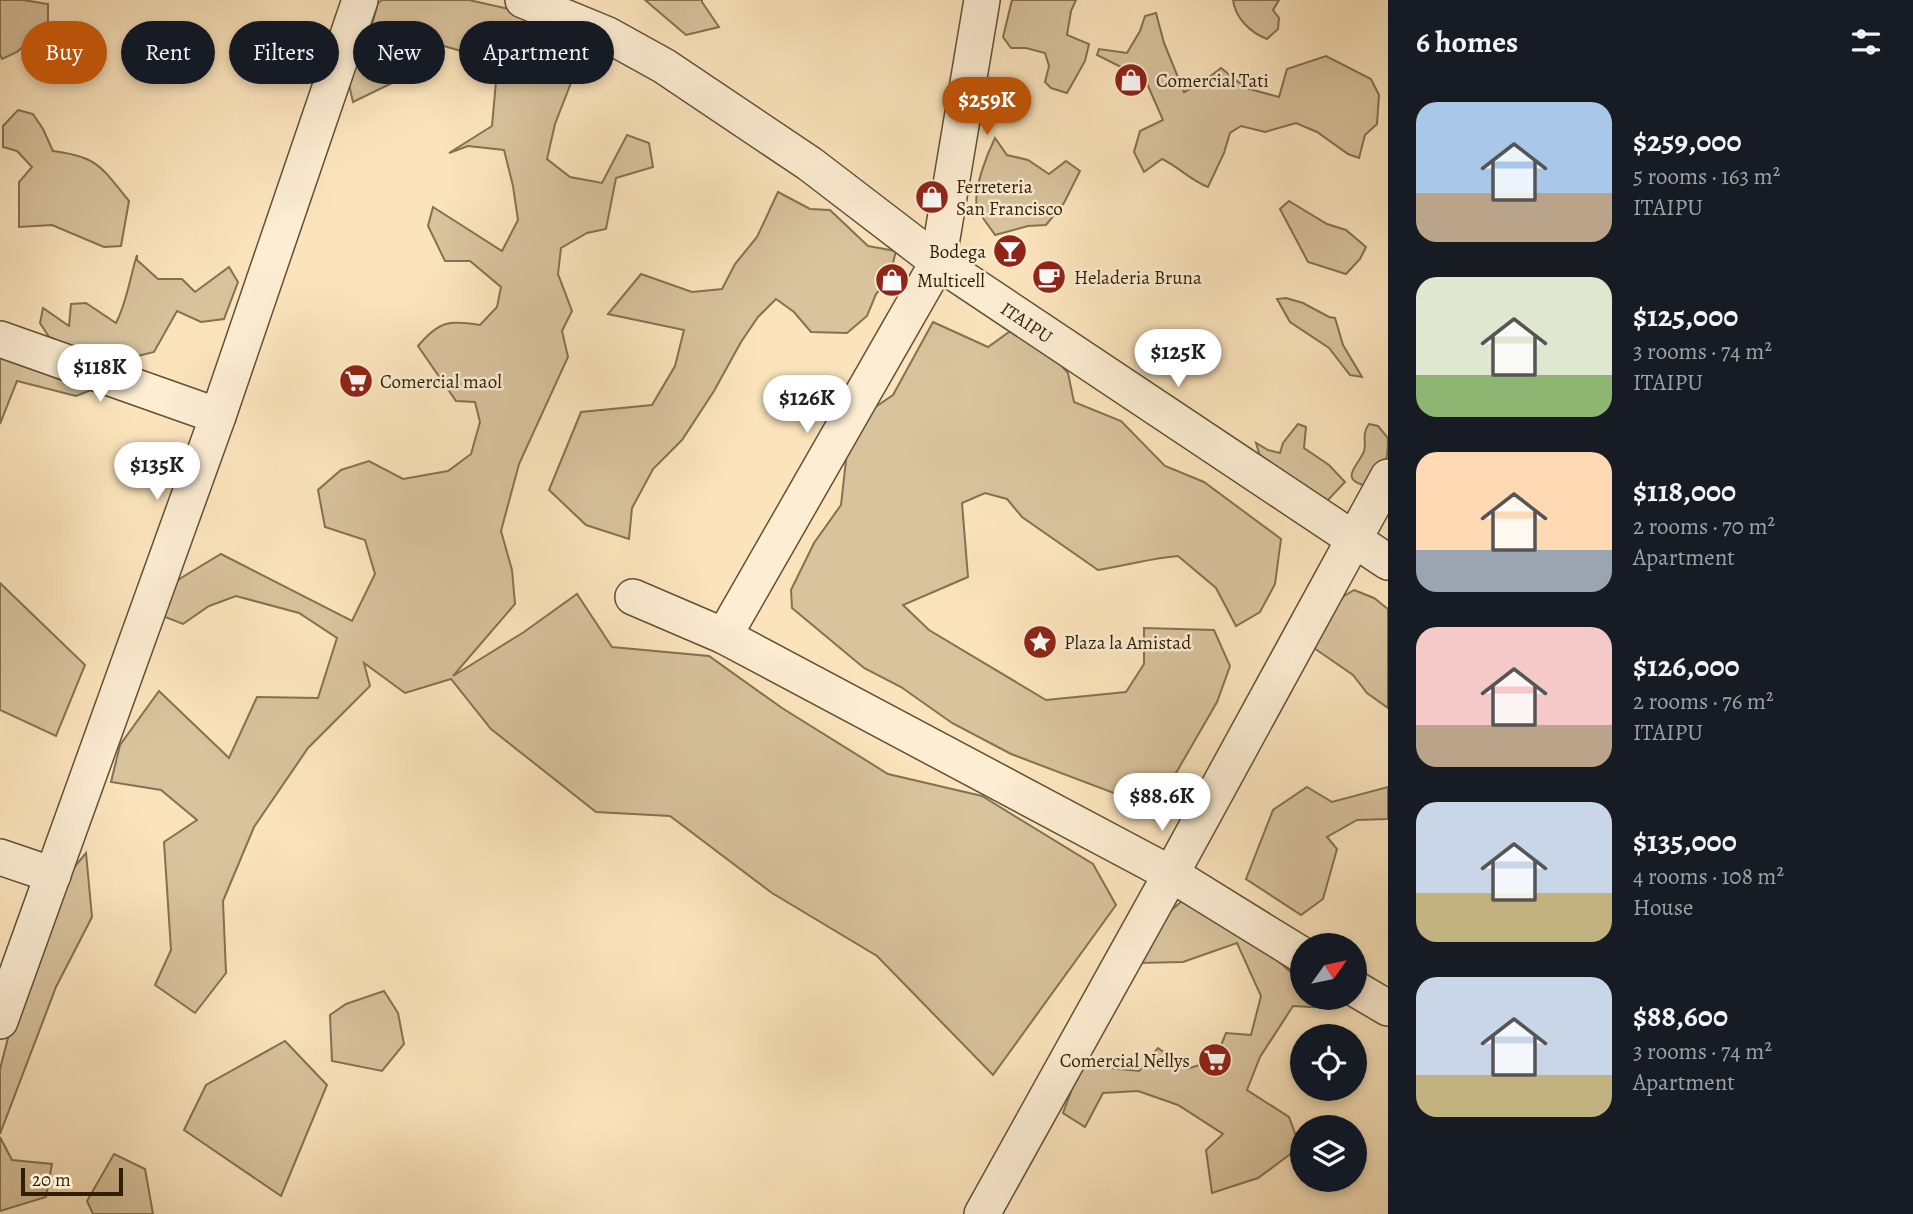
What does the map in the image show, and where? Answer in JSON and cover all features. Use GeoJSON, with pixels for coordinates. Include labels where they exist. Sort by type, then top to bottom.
{"type":"FeatureCollection","features":[{"type":"Feature","properties":{"kind":"street"},"geometry":{"type":"LineString","coordinates":[[0,1021],[218,416],[360,0]]}},
{"type":"Feature","properties":{"kind":"street","name":"ITAIPU"},"geometry":{"type":"LineString","coordinates":[[523,0],[608,35],[664,66],[810,164],[938,262],[1388,562]]}},
{"type":"Feature","properties":{"kind":"street"},"geometry":{"type":"LineString","coordinates":[[724,636],[938,262],[982,0]]}},
{"type":"Feature","properties":{"kind":"street"},"geometry":{"type":"LineString","coordinates":[[0,339],[218,416]]}},
{"type":"Feature","properties":{"kind":"street"},"geometry":{"type":"LineString","coordinates":[[982,1214],[1388,477]]}},
{"type":"Feature","properties":{"kind":"street"},"geometry":{"type":"LineString","coordinates":[[634,597],[724,636],[1171,874],[1290,948]]}},
{"type":"Feature","properties":{"kind":"street"},"geometry":{"type":"LineString","coordinates":[[0,857],[53,875]]}},
{"type":"Feature","properties":{"kind":"street"},"geometry":{"type":"LineString","coordinates":[[1367,996],[1388,1009]]}},
{"type":"Feature","properties":{"kind":"shaded area"},"geometry":{"type":"Polygon","coordinates":[[[0,0],[48,4],[48,21],[21,21],[21,49],[2,59],[0,0]]]}},
{"type":"Feature","properties":{"kind":"shaded area"},"geometry":{"type":"Polygon","coordinates":[[[382,0],[469,0],[513,10],[539,21],[459,21],[459,50],[445,46],[445,21],[373,21],[378,3],[382,0]]]}},
{"type":"Feature","properties":{"kind":"shaded area"},"geometry":{"type":"Polygon","coordinates":[[[645,0],[702,0],[719,27],[686,35],[645,0]]]}},
{"type":"Feature","properties":{"kind":"shaded area"},"geometry":{"type":"Polygon","coordinates":[[[1012,0],[1076,0],[1071,11],[1067,35],[1089,44],[1085,61],[1067,93],[1051,88],[1045,82],[1049,66],[1045,53],[1026,48],[1011,48],[1003,37],[1012,0]]]}},
{"type":"Feature","properties":{"kind":"shaded area"},"geometry":{"type":"Polygon","coordinates":[[[1233,0],[1279,0],[1273,10],[1279,18],[1278,29],[1267,39],[1255,33],[1240,19],[1233,0]]]}},
{"type":"Feature","properties":{"kind":"shaded area"},"geometry":{"type":"Polygon","coordinates":[[[1156,13],[1164,43],[1184,92],[1221,68],[1246,88],[1279,97],[1287,69],[1326,56],[1371,79],[1379,95],[1377,124],[1365,135],[1359,158],[1348,154],[1317,132],[1296,123],[1265,132],[1241,126],[1230,133],[1208,187],[1162,159],[1144,172],[1134,152],[1140,131],[1163,120],[1145,79],[1097,55],[1099,49],[1127,53],[1145,16],[1156,13]]]}},
{"type":"Feature","properties":{"kind":"shaded area"},"geometry":{"type":"Polygon","coordinates":[[[353,62],[353,84],[390,84],[353,102],[346,72],[353,62]]]}},
{"type":"Feature","properties":{"kind":"shaded area"},"geometry":{"type":"Polygon","coordinates":[[[496,84],[571,84],[555,124],[547,159],[570,177],[602,183],[627,135],[649,143],[653,167],[616,178],[606,229],[587,233],[561,248],[558,274],[572,311],[562,331],[568,357],[519,464],[501,531],[512,570],[515,604],[453,676],[524,632],[577,594],[612,647],[709,656],[782,708],[888,774],[982,796],[1093,864],[1116,905],[993,1075],[877,956],[772,893],[670,816],[596,812],[491,729],[451,679],[405,693],[364,663],[370,686],[308,748],[254,827],[223,901],[226,973],[195,1013],[155,985],[171,950],[164,842],[197,820],[161,790],[111,782],[120,745],[159,691],[229,758],[257,697],[318,698],[337,638],[299,613],[236,596],[209,606],[183,624],[142,608],[181,578],[221,554],[352,621],[375,574],[365,540],[325,527],[318,490],[341,470],[369,461],[403,479],[448,471],[471,454],[480,422],[475,402],[456,401],[418,346],[432,331],[445,324],[480,325],[497,307],[501,287],[470,261],[445,261],[428,226],[433,207],[502,251],[518,220],[504,150],[468,146],[449,153],[492,126],[496,84]]]}},
{"type":"Feature","properties":{"kind":"shaded area"},"geometry":{"type":"Polygon","coordinates":[[[18,110],[33,114],[53,151],[90,160],[105,172],[129,201],[121,246],[104,247],[52,225],[19,227],[19,182],[32,167],[17,151],[3,147],[3,126],[18,110]]]}},
{"type":"Feature","properties":{"kind":"shaded area"},"geometry":{"type":"Polygon","coordinates":[[[995,138],[1007,155],[1028,160],[1049,174],[1066,161],[1080,171],[1064,203],[1046,225],[1028,226],[995,235],[980,214],[976,200],[977,191],[995,138]]]}},
{"type":"Feature","properties":{"kind":"shaded area"},"geometry":{"type":"Polygon","coordinates":[[[778,192],[810,209],[830,210],[868,246],[896,251],[889,279],[876,294],[867,316],[847,333],[811,332],[794,312],[776,299],[758,317],[741,342],[714,391],[682,440],[653,469],[632,508],[629,539],[586,525],[549,490],[581,412],[652,405],[675,366],[684,330],[608,314],[641,274],[692,292],[722,289],[735,264],[757,237],[778,192]]]}},
{"type":"Feature","properties":{"kind":"shaded area"},"geometry":{"type":"Polygon","coordinates":[[[1289,201],[1327,224],[1346,230],[1366,247],[1360,259],[1346,274],[1308,262],[1280,209],[1289,201]]]}},
{"type":"Feature","properties":{"kind":"shaded area"},"geometry":{"type":"Polygon","coordinates":[[[137,255],[137,260],[158,279],[182,279],[195,292],[229,267],[238,282],[224,319],[201,322],[177,311],[154,352],[134,357],[84,351],[49,337],[40,323],[43,308],[69,326],[71,304],[86,303],[116,323],[126,298],[137,255]]]}},
{"type":"Feature","properties":{"kind":"shaded area"},"geometry":{"type":"Polygon","coordinates":[[[1286,298],[1335,318],[1343,345],[1362,377],[1350,375],[1329,348],[1290,322],[1277,299],[1286,298]]]}},
{"type":"Feature","properties":{"kind":"shaded area"},"geometry":{"type":"Polygon","coordinates":[[[933,322],[988,347],[1020,324],[1068,373],[1074,402],[1121,421],[1165,466],[1204,482],[1281,539],[1275,584],[1260,612],[1236,626],[1216,588],[1178,556],[1098,570],[1022,517],[1007,499],[985,493],[962,503],[968,577],[903,605],[929,630],[1046,700],[1126,692],[1144,664],[1144,628],[1214,630],[1230,666],[1217,702],[1176,773],[1132,800],[1011,754],[952,723],[901,687],[864,668],[792,608],[791,590],[814,543],[841,505],[850,424],[893,395],[933,322]]]}},
{"type":"Feature","properties":{"kind":"shaded area"},"geometry":{"type":"Polygon","coordinates":[[[0,346],[104,385],[76,396],[17,381],[0,424],[0,346]]]}},
{"type":"Feature","properties":{"kind":"shaded area"},"geometry":{"type":"Polygon","coordinates":[[[1298,424],[1306,427],[1304,448],[1329,465],[1345,482],[1327,501],[1262,463],[1256,443],[1280,453],[1283,443],[1298,424]]]}},
{"type":"Feature","properties":{"kind":"shaded area"},"geometry":{"type":"Polygon","coordinates":[[[1369,424],[1378,426],[1388,438],[1383,472],[1371,487],[1354,481],[1352,476],[1364,451],[1365,431],[1369,424]]]}},
{"type":"Feature","properties":{"kind":"shaded area"},"geometry":{"type":"Polygon","coordinates":[[[0,583],[85,665],[56,736],[0,710],[0,583]]]}},
{"type":"Feature","properties":{"kind":"shaded area"},"geometry":{"type":"Polygon","coordinates":[[[1354,590],[1374,598],[1388,609],[1388,708],[1367,693],[1353,675],[1311,646],[1331,604],[1354,590]]]}},
{"type":"Feature","properties":{"kind":"shaded area"},"geometry":{"type":"Polygon","coordinates":[[[1307,787],[1332,802],[1388,787],[1388,819],[1357,820],[1327,837],[1337,849],[1323,899],[1301,915],[1246,879],[1273,810],[1307,787]]]}},
{"type":"Feature","properties":{"kind":"shaded area"},"geometry":{"type":"Polygon","coordinates":[[[86,853],[92,917],[56,987],[0,1134],[0,1069],[18,999],[57,888],[86,853]]]}},
{"type":"Feature","properties":{"kind":"shaded area"},"geometry":{"type":"Polygon","coordinates":[[[1196,889],[1290,971],[1290,1010],[1260,1057],[1247,1090],[1289,1117],[1290,1154],[1258,1178],[1212,1193],[1206,1150],[1223,1134],[1178,1105],[1138,1091],[1103,1093],[1085,1127],[1063,1113],[1081,1065],[1139,1071],[1158,1048],[1187,1069],[1215,1060],[1226,1033],[1251,1035],[1261,996],[1237,943],[1183,962],[1136,963],[1161,919],[1196,889]]]}},
{"type":"Feature","properties":{"kind":"shaded area"},"geometry":{"type":"Polygon","coordinates":[[[384,991],[398,1013],[404,1044],[382,1071],[332,1061],[330,1015],[346,1004],[384,991]]]}},
{"type":"Feature","properties":{"kind":"shaded area"},"geometry":{"type":"Polygon","coordinates":[[[285,1041],[327,1085],[281,1196],[184,1130],[206,1085],[285,1041]]]}},
{"type":"Feature","properties":{"kind":"shaded area"},"geometry":{"type":"Polygon","coordinates":[[[0,1137],[12,1160],[52,1164],[46,1197],[0,1211],[0,1137]]]}},
{"type":"Feature","properties":{"kind":"shaded area"},"geometry":{"type":"Polygon","coordinates":[[[114,1154],[145,1169],[153,1214],[93,1214],[87,1201],[114,1154]]]}},
{"type":"Feature","properties":{"kind":"place","name":"Comercial Tati"},"geometry":{"type":"Point","coordinates":[1131,80]}},
{"type":"Feature","properties":{"kind":"place","name":"Ferreteria San Francisco"},"geometry":{"type":"Point","coordinates":[932,197]}},
{"type":"Feature","properties":{"kind":"place","name":"Bodega"},"geometry":{"type":"Point","coordinates":[1010,251]}},
{"type":"Feature","properties":{"kind":"place","name":"Heladeria Bruna"},"geometry":{"type":"Point","coordinates":[1049,277]}},
{"type":"Feature","properties":{"kind":"place","name":"Multicell"},"geometry":{"type":"Point","coordinates":[892,280]}},
{"type":"Feature","properties":{"kind":"place","name":"Comercial maol"},"geometry":{"type":"Point","coordinates":[356,381]}},
{"type":"Feature","properties":{"kind":"place","name":"Plaza la Amistad"},"geometry":{"type":"Point","coordinates":[1040,642]}},
{"type":"Feature","properties":{"kind":"place","name":"Comercial Nellys"},"geometry":{"type":"Point","coordinates":[1215,1060]}}]}
